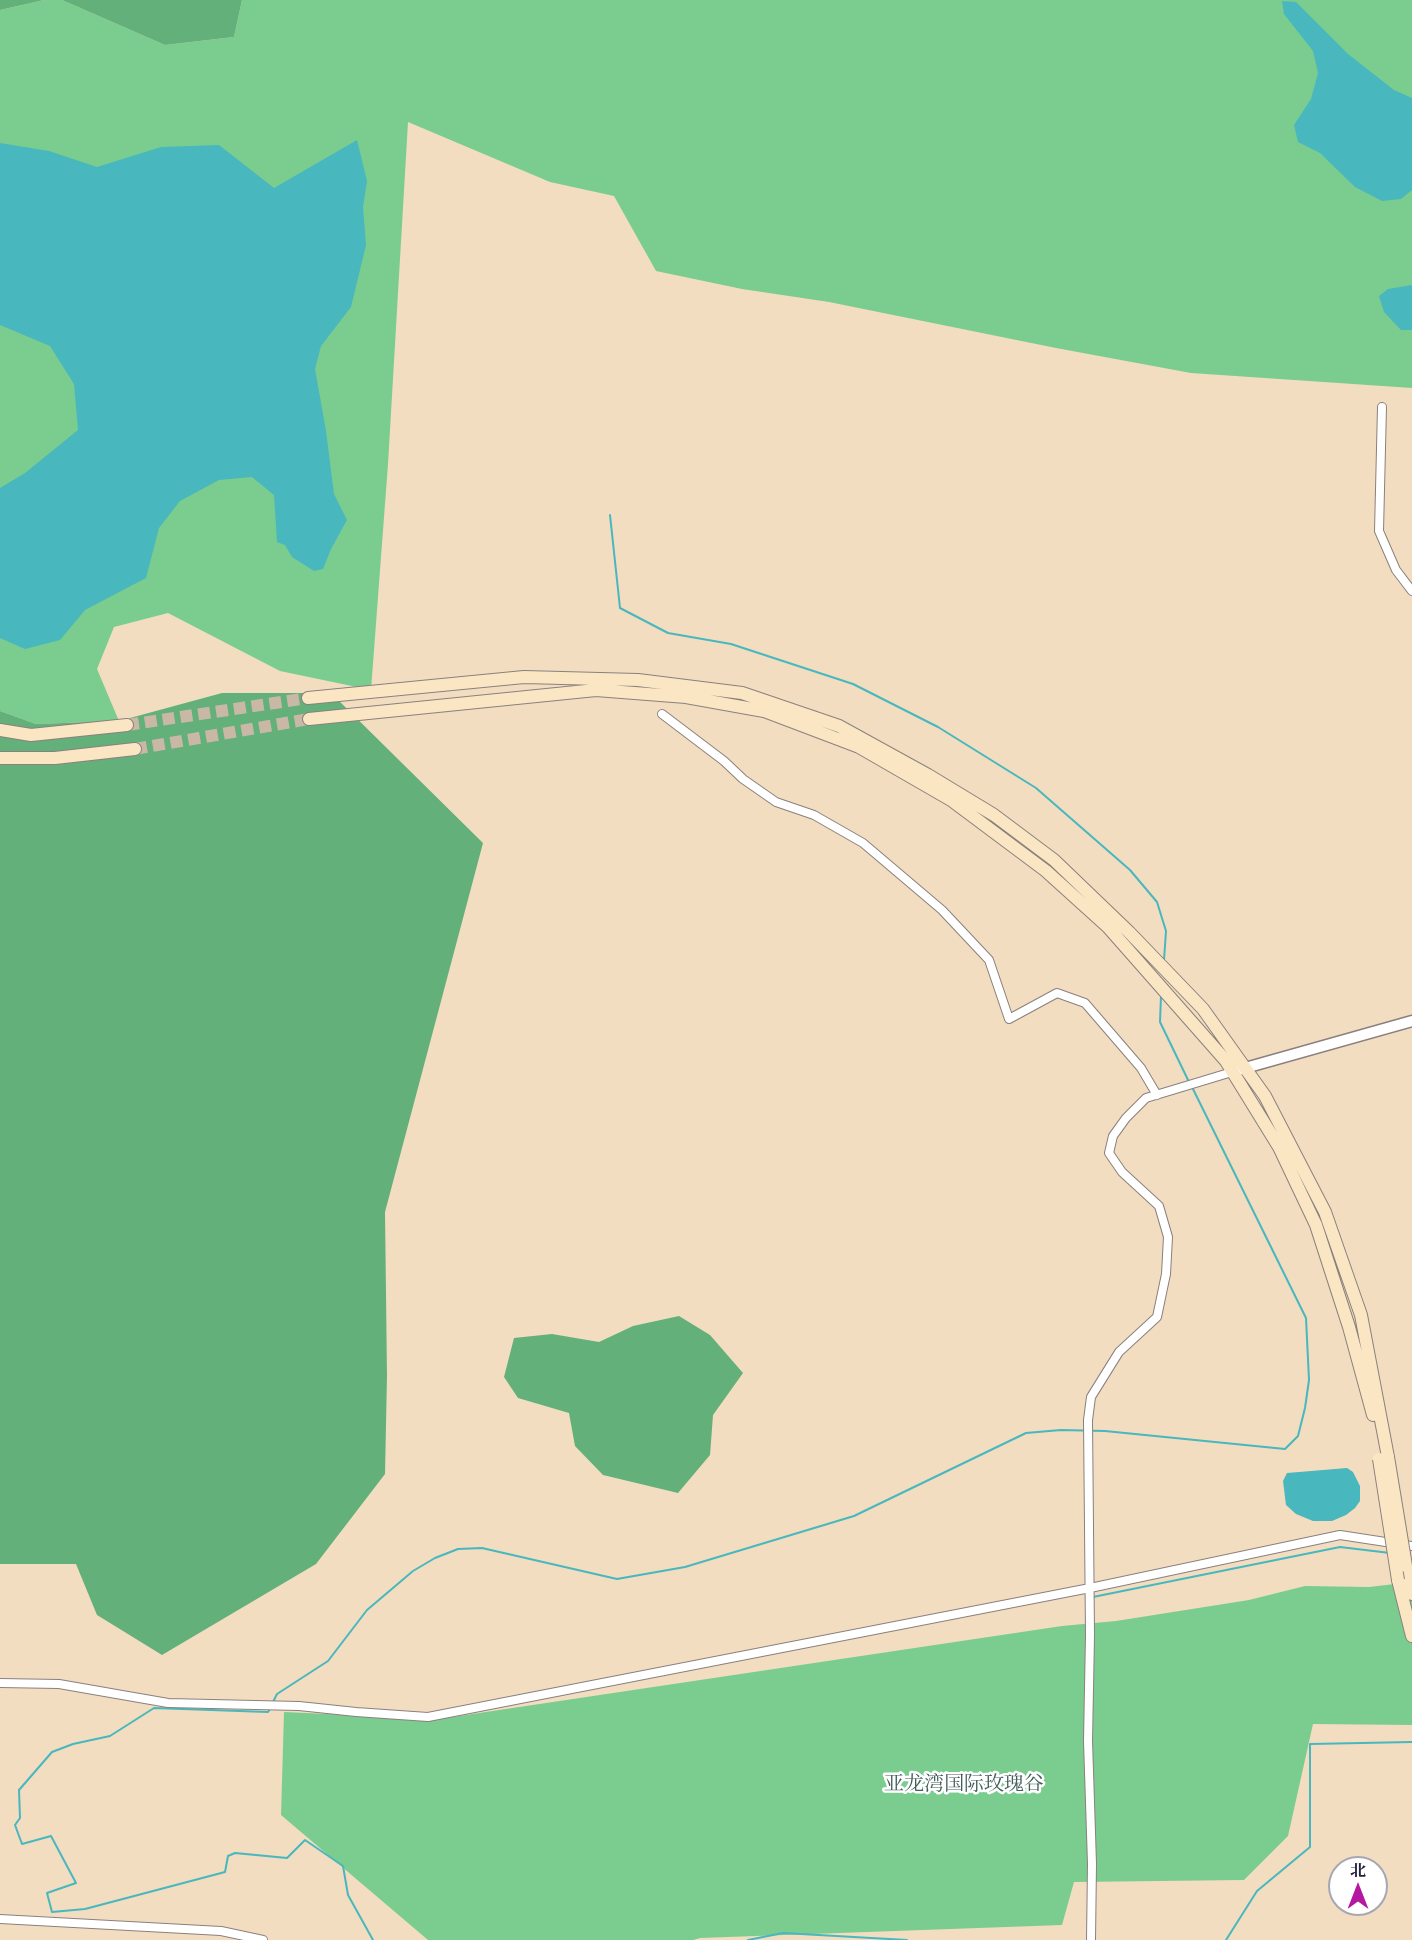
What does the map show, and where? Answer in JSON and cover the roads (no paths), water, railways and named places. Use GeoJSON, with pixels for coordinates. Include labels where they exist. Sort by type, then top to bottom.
{"type":"FeatureCollection","features":[{"type":"Feature","properties":{"kind":"main road"},"geometry":{"type":"LineString","coordinates":[[308,698],[524,677],[638,680],[742,693],[839,726],[994,815],[1054,860],[1066,880],[1226,1061],[1279,1147],[1316,1225],[1349,1328],[1374,1420],[1412,1594]]}},
{"type":"Feature","properties":{"kind":"main road"},"geometry":{"type":"LineString","coordinates":[[309,719],[596,690],[686,697],[764,711],[859,747],[951,800],[1026,856],[1066,880],[1129,932],[1203,1009],[1246,1068],[1265,1096],[1325,1212],[1361,1315],[1383,1458],[1398,1580],[1412,1636]]}},
{"type":"Feature","properties":{"kind":"main road"},"geometry":{"type":"LineString","coordinates":[[0,730],[32,735],[127,725]]}},
{"type":"Feature","properties":{"kind":"main road"},"geometry":{"type":"LineString","coordinates":[[0,758],[55,758],[135,749]]}},
{"type":"Feature","properties":{"kind":"main road"},"geometry":{"type":"LineString","coordinates":[[1026,856],[1034,860],[1041,858],[1041,853],[1032,843]]}},
{"type":"Feature","properties":{"kind":"street"},"geometry":{"type":"LineString","coordinates":[[1382,407],[1379,531],[1396,570],[1412,591]]}},
{"type":"Feature","properties":{"kind":"street"},"geometry":{"type":"LineString","coordinates":[[662,714],[743,779],[776,802],[814,815],[863,843],[942,910],[989,960],[1009,1019],[1057,993],[1086,1003],[1141,1068],[1157,1095]]}},
{"type":"Feature","properties":{"kind":"street"},"geometry":{"type":"LineString","coordinates":[[1091,1940],[1092,1864],[1088,1741],[1090,1588],[1088,1420],[1091,1398],[1119,1352],[1157,1317],[1166,1274],[1168,1238],[1159,1206],[1122,1172],[1109,1153],[1113,1136],[1126,1118],[1146,1098],[1412,1021]]}},
{"type":"Feature","properties":{"kind":"street"},"geometry":{"type":"LineString","coordinates":[[0,1683],[59,1684],[168,1703],[299,1706],[428,1716],[1090,1588],[1340,1535],[1412,1546]]}},
{"type":"Feature","properties":{"kind":"street"},"geometry":{"type":"LineString","coordinates":[[0,1918],[221,1931],[263,1940]]}},
{"type":"Feature","properties":{"kind":"water"},"geometry":{"type":"Polygon","coordinates":[[[1282,1],[1296,2],[1348,54],[1394,90],[1412,98],[1412,190],[1401,199],[1382,201],[1355,187],[1320,153],[1298,142],[1294,125],[1311,99],[1318,73],[1313,51],[1284,14],[1282,1]]]}},
{"type":"Feature","properties":{"kind":"water"},"geometry":{"type":"Polygon","coordinates":[[[357,140],[367,181],[363,207],[366,245],[351,307],[321,346],[315,369],[334,494],[347,520],[323,569],[314,571],[292,557],[285,545],[277,542],[274,495],[252,477],[219,480],[180,501],[159,528],[146,578],[85,610],[60,640],[25,649],[0,638],[0,488],[25,473],[78,430],[74,384],[50,346],[0,325],[0,143],[49,151],[97,167],[161,147],[219,145],[274,188],[357,140]]]}},
{"type":"Feature","properties":{"kind":"water"},"geometry":{"type":"Polygon","coordinates":[[[1412,285],[1412,330],[1401,330],[1384,312],[1379,296],[1388,289],[1412,285]]]}},
{"type":"Feature","properties":{"kind":"water"},"geometry":{"type":"Polygon","coordinates":[[[1347,1468],[1353,1472],[1360,1486],[1360,1501],[1346,1515],[1332,1521],[1313,1521],[1296,1514],[1286,1505],[1283,1481],[1287,1473],[1347,1468]]]}},
{"type":"Feature","properties":{"kind":"waterway"},"geometry":{"type":"LineString","coordinates":[[610,515],[620,608],[668,633],[731,644],[853,684],[938,727],[1036,788],[1130,870],[1157,902],[1166,931],[1164,960]]}},
{"type":"Feature","properties":{"kind":"waterway"},"geometry":{"type":"LineString","coordinates":[[1161,996],[1160,1022],[1189,1082]]}},
{"type":"Feature","properties":{"kind":"waterway"},"geometry":{"type":"LineString","coordinates":[[272,1704],[277,1694],[328,1661],[367,1610],[413,1571],[435,1558],[458,1549],[482,1548],[617,1579],[685,1567],[854,1516],[1026,1433],[1061,1430],[1105,1431],[1285,1449],[1298,1436],[1305,1408],[1309,1380],[1306,1318],[1192,1087]]}},
{"type":"Feature","properties":{"kind":"waterway"},"geometry":{"type":"LineString","coordinates":[[1093,1597],[1340,1547],[1390,1553]]}},
{"type":"Feature","properties":{"kind":"waterway"},"geometry":{"type":"LineString","coordinates":[[270,1709],[268,1712],[154,1708],[110,1736],[73,1744],[52,1752],[19,1790],[20,1818],[15,1825],[22,1844],[51,1836],[76,1883],[47,1893],[52,1912],[85,1909],[225,1872],[228,1856],[235,1853],[287,1858],[305,1840],[343,1866],[348,1895],[373,1940]]}},
{"type":"Feature","properties":{"kind":"waterway"},"geometry":{"type":"LineString","coordinates":[[1226,1940],[1257,1891],[1310,1847],[1310,1744],[1412,1742]]}},
{"type":"Feature","properties":{"kind":"waterway"},"geometry":{"type":"LineString","coordinates":[[748,1940],[783,1933],[907,1940]]}},
{"type":"Feature","properties":{"kind":"tunnel"},"geometry":{"type":"LineString","coordinates":[[127,725],[308,698]]}},
{"type":"Feature","properties":{"kind":"tunnel"},"geometry":{"type":"LineString","coordinates":[[135,749],[309,719]]}},
{"type":"Feature","properties":{"kind":"park label","name":"亚龙湾国际玫瑰谷"},"geometry":{"type":"Point","coordinates":[964,1785]}}]}
